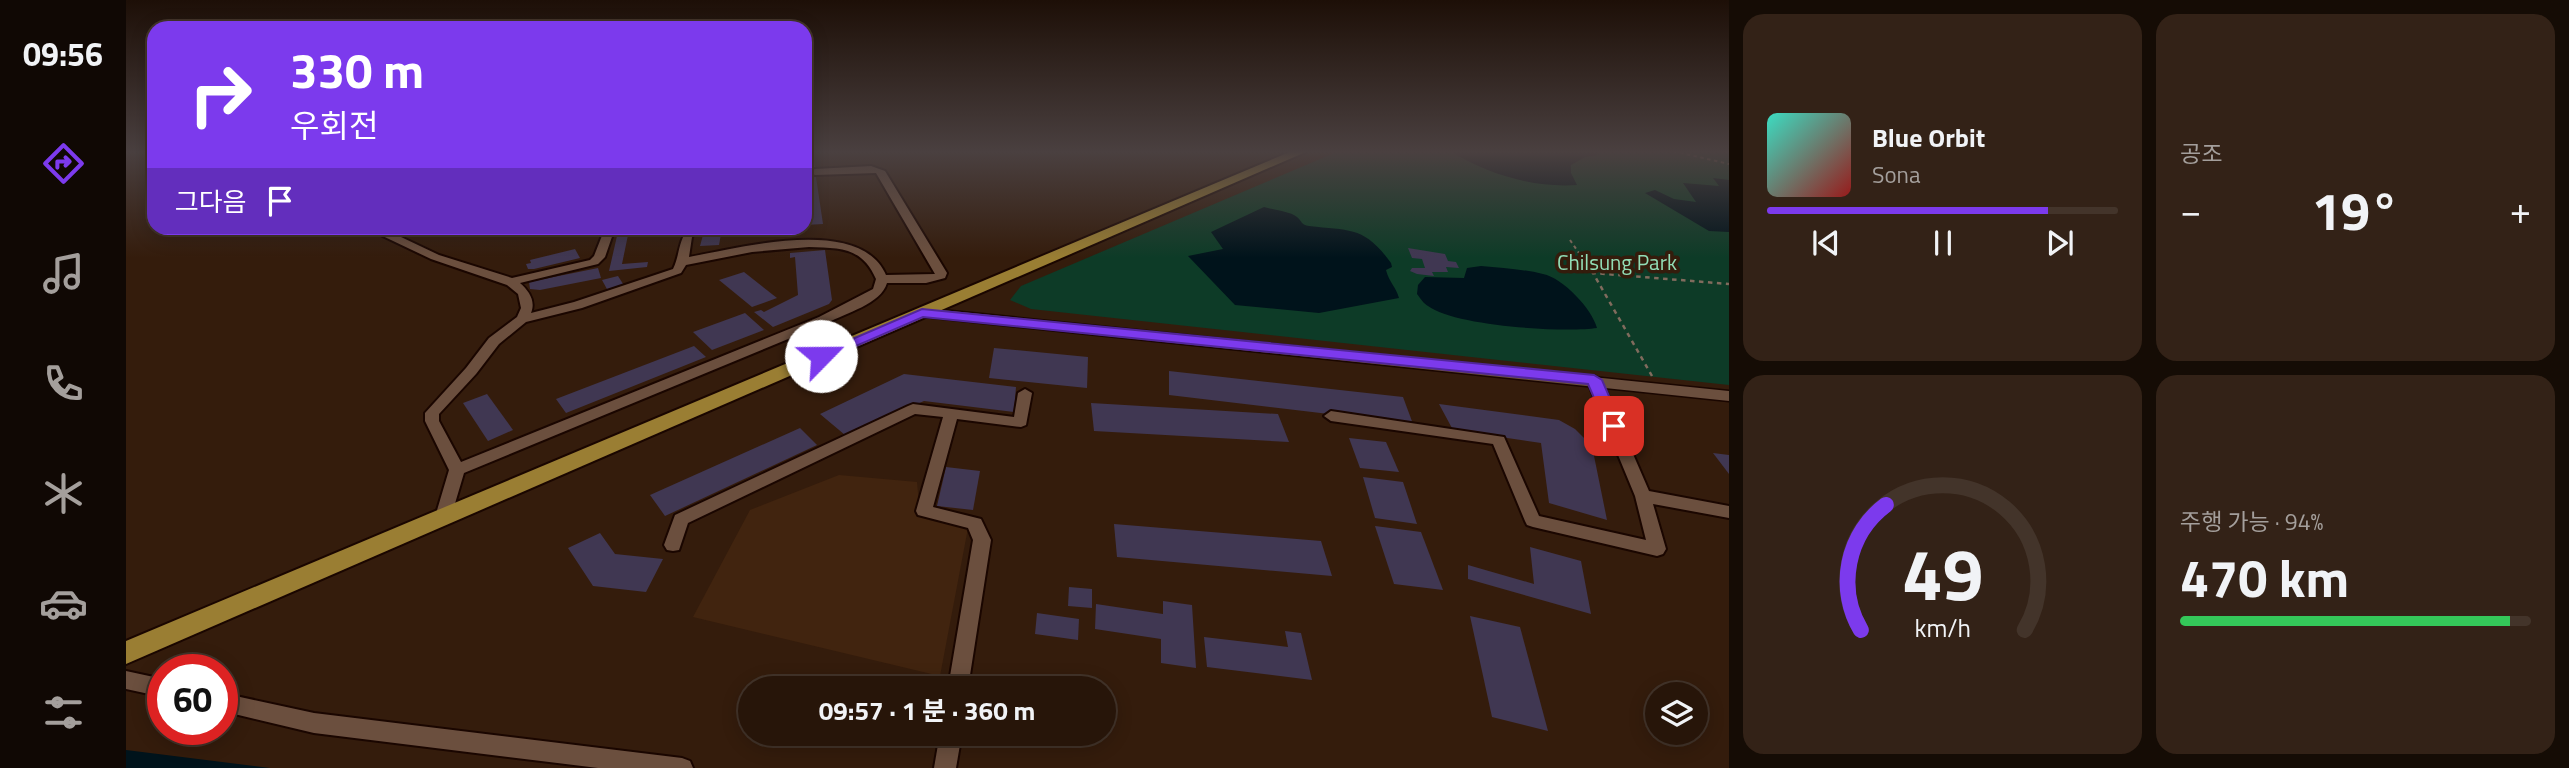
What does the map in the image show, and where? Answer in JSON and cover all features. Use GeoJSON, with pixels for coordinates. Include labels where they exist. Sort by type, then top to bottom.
{"type":"FeatureCollection","features":[{"type":"Feature","properties":{"kind":"main road"},"geometry":{"type":"LineString","coordinates":[[126,653],[1216,187]]}},
{"type":"Feature","properties":{"kind":"street"},"geometry":{"type":"LineString","coordinates":[[882,279],[926,279],[941,276],[889,187]]}},
{"type":"Feature","properties":{"kind":"street"},"geometry":{"type":"LineString","coordinates":[[389,235],[435,257],[511,282],[524,293],[527,308],[522,318],[494,341],[471,371],[432,413],[432,421],[457,470],[443,517]]}},
{"type":"Feature","properties":{"kind":"street"},"geometry":{"type":"LineString","coordinates":[[511,282],[594,262],[600,257],[608,235]]}},
{"type":"Feature","properties":{"kind":"street"},"geometry":{"type":"LineString","coordinates":[[522,318],[578,305],[677,271],[682,262],[688,235]]}},
{"type":"Feature","properties":{"kind":"street"},"geometry":{"type":"LineString","coordinates":[[457,470],[823,320],[872,296],[879,290],[882,279],[872,260],[864,254],[843,247],[814,243],[794,243],[682,262]]}},
{"type":"Feature","properties":{"kind":"street"},"geometry":{"type":"LineString","coordinates":[[922,313],[1594,380],[1729,396]]}},
{"type":"Feature","properties":{"kind":"street"},"geometry":{"type":"LineString","coordinates":[[1331,415],[1499,440],[1533,521],[1657,549],[1643,496],[1594,380]]}},
{"type":"Feature","properties":{"kind":"street"},"geometry":{"type":"LineString","coordinates":[[673,545],[681,519],[913,409],[1021,422],[1025,393]]}},
{"type":"Feature","properties":{"kind":"street"},"geometry":{"type":"LineString","coordinates":[[951,414],[924,511],[975,523],[982,540],[960,676]]}},
{"type":"Feature","properties":{"kind":"street"},"geometry":{"type":"LineString","coordinates":[[1643,496],[1729,512]]}},
{"type":"Feature","properties":{"kind":"street"},"geometry":{"type":"LineString","coordinates":[[126,680],[147,685]]}},
{"type":"Feature","properties":{"kind":"street"},"geometry":{"type":"LineString","coordinates":[[238,706],[314,723],[682,768]]}},
{"type":"Feature","properties":{"kind":"street"},"geometry":{"type":"LineString","coordinates":[[945,768],[949,746]]}},
{"type":"Feature","properties":{"kind":"path"},"geometry":{"type":"LineString","coordinates":[[1570,240],[1593,273],[1653,377]]}},
{"type":"Feature","properties":{"kind":"path"},"geometry":{"type":"LineString","coordinates":[[1593,273],[1729,284]]}},
{"type":"Feature","properties":{"kind":"shaded area"},"geometry":{"type":"Polygon","coordinates":[[[839,475],[917,482],[920,516],[968,528],[940,676],[693,617],[750,510],[839,475]]]}},
{"type":"Feature","properties":{"kind":"green space","name":"Chilsung Park"},"geometry":{"type":"Polygon","coordinates":[[[1255,187],[1729,187],[1729,385],[1031,309],[1010,300],[1021,286],[1255,187]]]}},
{"type":"Feature","properties":{"kind":"water"},"geometry":{"type":"Polygon","coordinates":[[[1686,187],[1729,187],[1729,232],[1709,231],[1645,193],[1655,190],[1674,199],[1696,202],[1686,187]]]}},
{"type":"Feature","properties":{"kind":"water"},"geometry":{"type":"Polygon","coordinates":[[[1264,207],[1294,215],[1306,225],[1356,232],[1373,242],[1391,263],[1392,267],[1386,270],[1399,298],[1319,313],[1235,305],[1188,256],[1223,249],[1211,232],[1264,207]]]}},
{"type":"Feature","properties":{"kind":"water"},"geometry":{"type":"Polygon","coordinates":[[[1481,266],[1528,271],[1559,281],[1576,295],[1597,328],[1536,329],[1461,319],[1441,313],[1427,305],[1417,294],[1418,285],[1425,277],[1464,278],[1467,268],[1481,266]]]}},
{"type":"Feature","properties":{"kind":"water"},"geometry":{"type":"Polygon","coordinates":[[[126,750],[270,768],[126,768],[126,750]]]}},
{"type":"Feature","properties":{"kind":"building"},"geometry":{"type":"Polygon","coordinates":[[[812,187],[817,187],[823,224],[812,225],[812,187]]]}},
{"type":"Feature","properties":{"kind":"building"},"geometry":{"type":"Polygon","coordinates":[[[628,235],[622,264],[648,262],[647,267],[609,271],[617,236],[628,235]]]}},
{"type":"Feature","properties":{"kind":"building"},"geometry":{"type":"Polygon","coordinates":[[[703,235],[721,235],[719,245],[700,246],[703,235]]]}},
{"type":"Feature","properties":{"kind":"building"},"geometry":{"type":"Polygon","coordinates":[[[1408,248],[1445,254],[1448,261],[1456,262],[1459,268],[1446,267],[1448,272],[1432,272],[1434,276],[1417,274],[1410,271],[1412,268],[1425,268],[1422,259],[1412,258],[1408,248]]]}},
{"type":"Feature","properties":{"kind":"building"},"geometry":{"type":"Polygon","coordinates":[[[575,249],[580,258],[534,269],[528,269],[526,264],[531,263],[530,260],[575,249]]]}},
{"type":"Feature","properties":{"kind":"building"},"geometry":{"type":"Polygon","coordinates":[[[825,250],[832,300],[829,304],[773,327],[754,312],[764,312],[798,295],[795,257],[790,258],[790,253],[825,250]]]}},
{"type":"Feature","properties":{"kind":"building"},"geometry":{"type":"Polygon","coordinates":[[[598,268],[601,278],[540,290],[530,289],[529,282],[598,268]]]}},
{"type":"Feature","properties":{"kind":"building"},"geometry":{"type":"Polygon","coordinates":[[[744,272],[777,298],[752,307],[719,280],[744,272]]]}},
{"type":"Feature","properties":{"kind":"building"},"geometry":{"type":"Polygon","coordinates":[[[618,276],[625,287],[608,291],[602,280],[618,276]]]}},
{"type":"Feature","properties":{"kind":"building"},"geometry":{"type":"Polygon","coordinates":[[[745,313],[764,330],[712,350],[693,332],[745,313]]]}},
{"type":"Feature","properties":{"kind":"building"},"geometry":{"type":"Polygon","coordinates":[[[694,346],[706,357],[566,413],[556,399],[694,346]]]}},
{"type":"Feature","properties":{"kind":"building"},"geometry":{"type":"Polygon","coordinates":[[[994,348],[1088,357],[1087,388],[989,378],[994,348]]]}},
{"type":"Feature","properties":{"kind":"building"},"geometry":{"type":"Polygon","coordinates":[[[1169,371],[1403,397],[1413,424],[1169,395],[1169,371]]]}},
{"type":"Feature","properties":{"kind":"building"},"geometry":{"type":"Polygon","coordinates":[[[904,374],[1016,387],[1014,412],[924,401],[845,435],[820,414],[904,374]]]}},
{"type":"Feature","properties":{"kind":"building"},"geometry":{"type":"Polygon","coordinates":[[[487,394],[513,430],[488,441],[463,403],[487,394]]]}},
{"type":"Feature","properties":{"kind":"building"},"geometry":{"type":"Polygon","coordinates":[[[1091,403],[1278,414],[1289,442],[1094,431],[1091,403]]]}},
{"type":"Feature","properties":{"kind":"building"},"geometry":{"type":"Polygon","coordinates":[[[1439,404],[1559,420],[1575,429],[1592,446],[1607,520],[1549,503],[1541,443],[1453,430],[1439,404]]]}},
{"type":"Feature","properties":{"kind":"building"},"geometry":{"type":"Polygon","coordinates":[[[800,428],[817,445],[665,516],[650,495],[800,428]]]}},
{"type":"Feature","properties":{"kind":"building"},"geometry":{"type":"Polygon","coordinates":[[[1349,438],[1386,442],[1399,472],[1360,468],[1349,438]]]}},
{"type":"Feature","properties":{"kind":"building"},"geometry":{"type":"Polygon","coordinates":[[[1713,453],[1729,455],[1729,474],[1713,453]]]}},
{"type":"Feature","properties":{"kind":"building"},"geometry":{"type":"Polygon","coordinates":[[[946,467],[980,471],[973,510],[937,506],[946,467]]]}},
{"type":"Feature","properties":{"kind":"building"},"geometry":{"type":"Polygon","coordinates":[[[1363,477],[1403,482],[1417,524],[1375,518],[1363,477]]]}},
{"type":"Feature","properties":{"kind":"building"},"geometry":{"type":"Polygon","coordinates":[[[1114,524],[1321,541],[1332,576],[1117,557],[1114,524]]]}},
{"type":"Feature","properties":{"kind":"building"},"geometry":{"type":"Polygon","coordinates":[[[1375,526],[1421,532],[1443,590],[1394,584],[1375,526]]]}},
{"type":"Feature","properties":{"kind":"building"},"geometry":{"type":"Polygon","coordinates":[[[600,533],[615,554],[663,559],[646,592],[593,586],[568,548],[600,533]]]}},
{"type":"Feature","properties":{"kind":"building"},"geometry":{"type":"Polygon","coordinates":[[[1530,547],[1581,561],[1591,614],[1468,579],[1468,565],[1534,584],[1530,547]]]}},
{"type":"Feature","properties":{"kind":"building"},"geometry":{"type":"Polygon","coordinates":[[[1069,587],[1092,589],[1092,608],[1068,606],[1069,587]]]}},
{"type":"Feature","properties":{"kind":"building"},"geometry":{"type":"Polygon","coordinates":[[[1163,601],[1192,605],[1196,668],[1161,663],[1161,639],[1095,629],[1096,604],[1163,614],[1163,601]]]}},
{"type":"Feature","properties":{"kind":"building"},"geometry":{"type":"Polygon","coordinates":[[[1037,613],[1079,619],[1078,640],[1035,634],[1037,613]]]}},
{"type":"Feature","properties":{"kind":"building"},"geometry":{"type":"Polygon","coordinates":[[[1470,616],[1520,627],[1548,731],[1492,717],[1470,616]]]}},
{"type":"Feature","properties":{"kind":"building"},"geometry":{"type":"Polygon","coordinates":[[[1285,631],[1301,633],[1312,680],[1207,667],[1204,637],[1288,647],[1285,631]]]}},
{"type":"Feature","properties":{"kind":"route"},"geometry":{"type":"LineString","coordinates":[[821,356],[922,313],[1594,380],[1614,426]]}}]}
